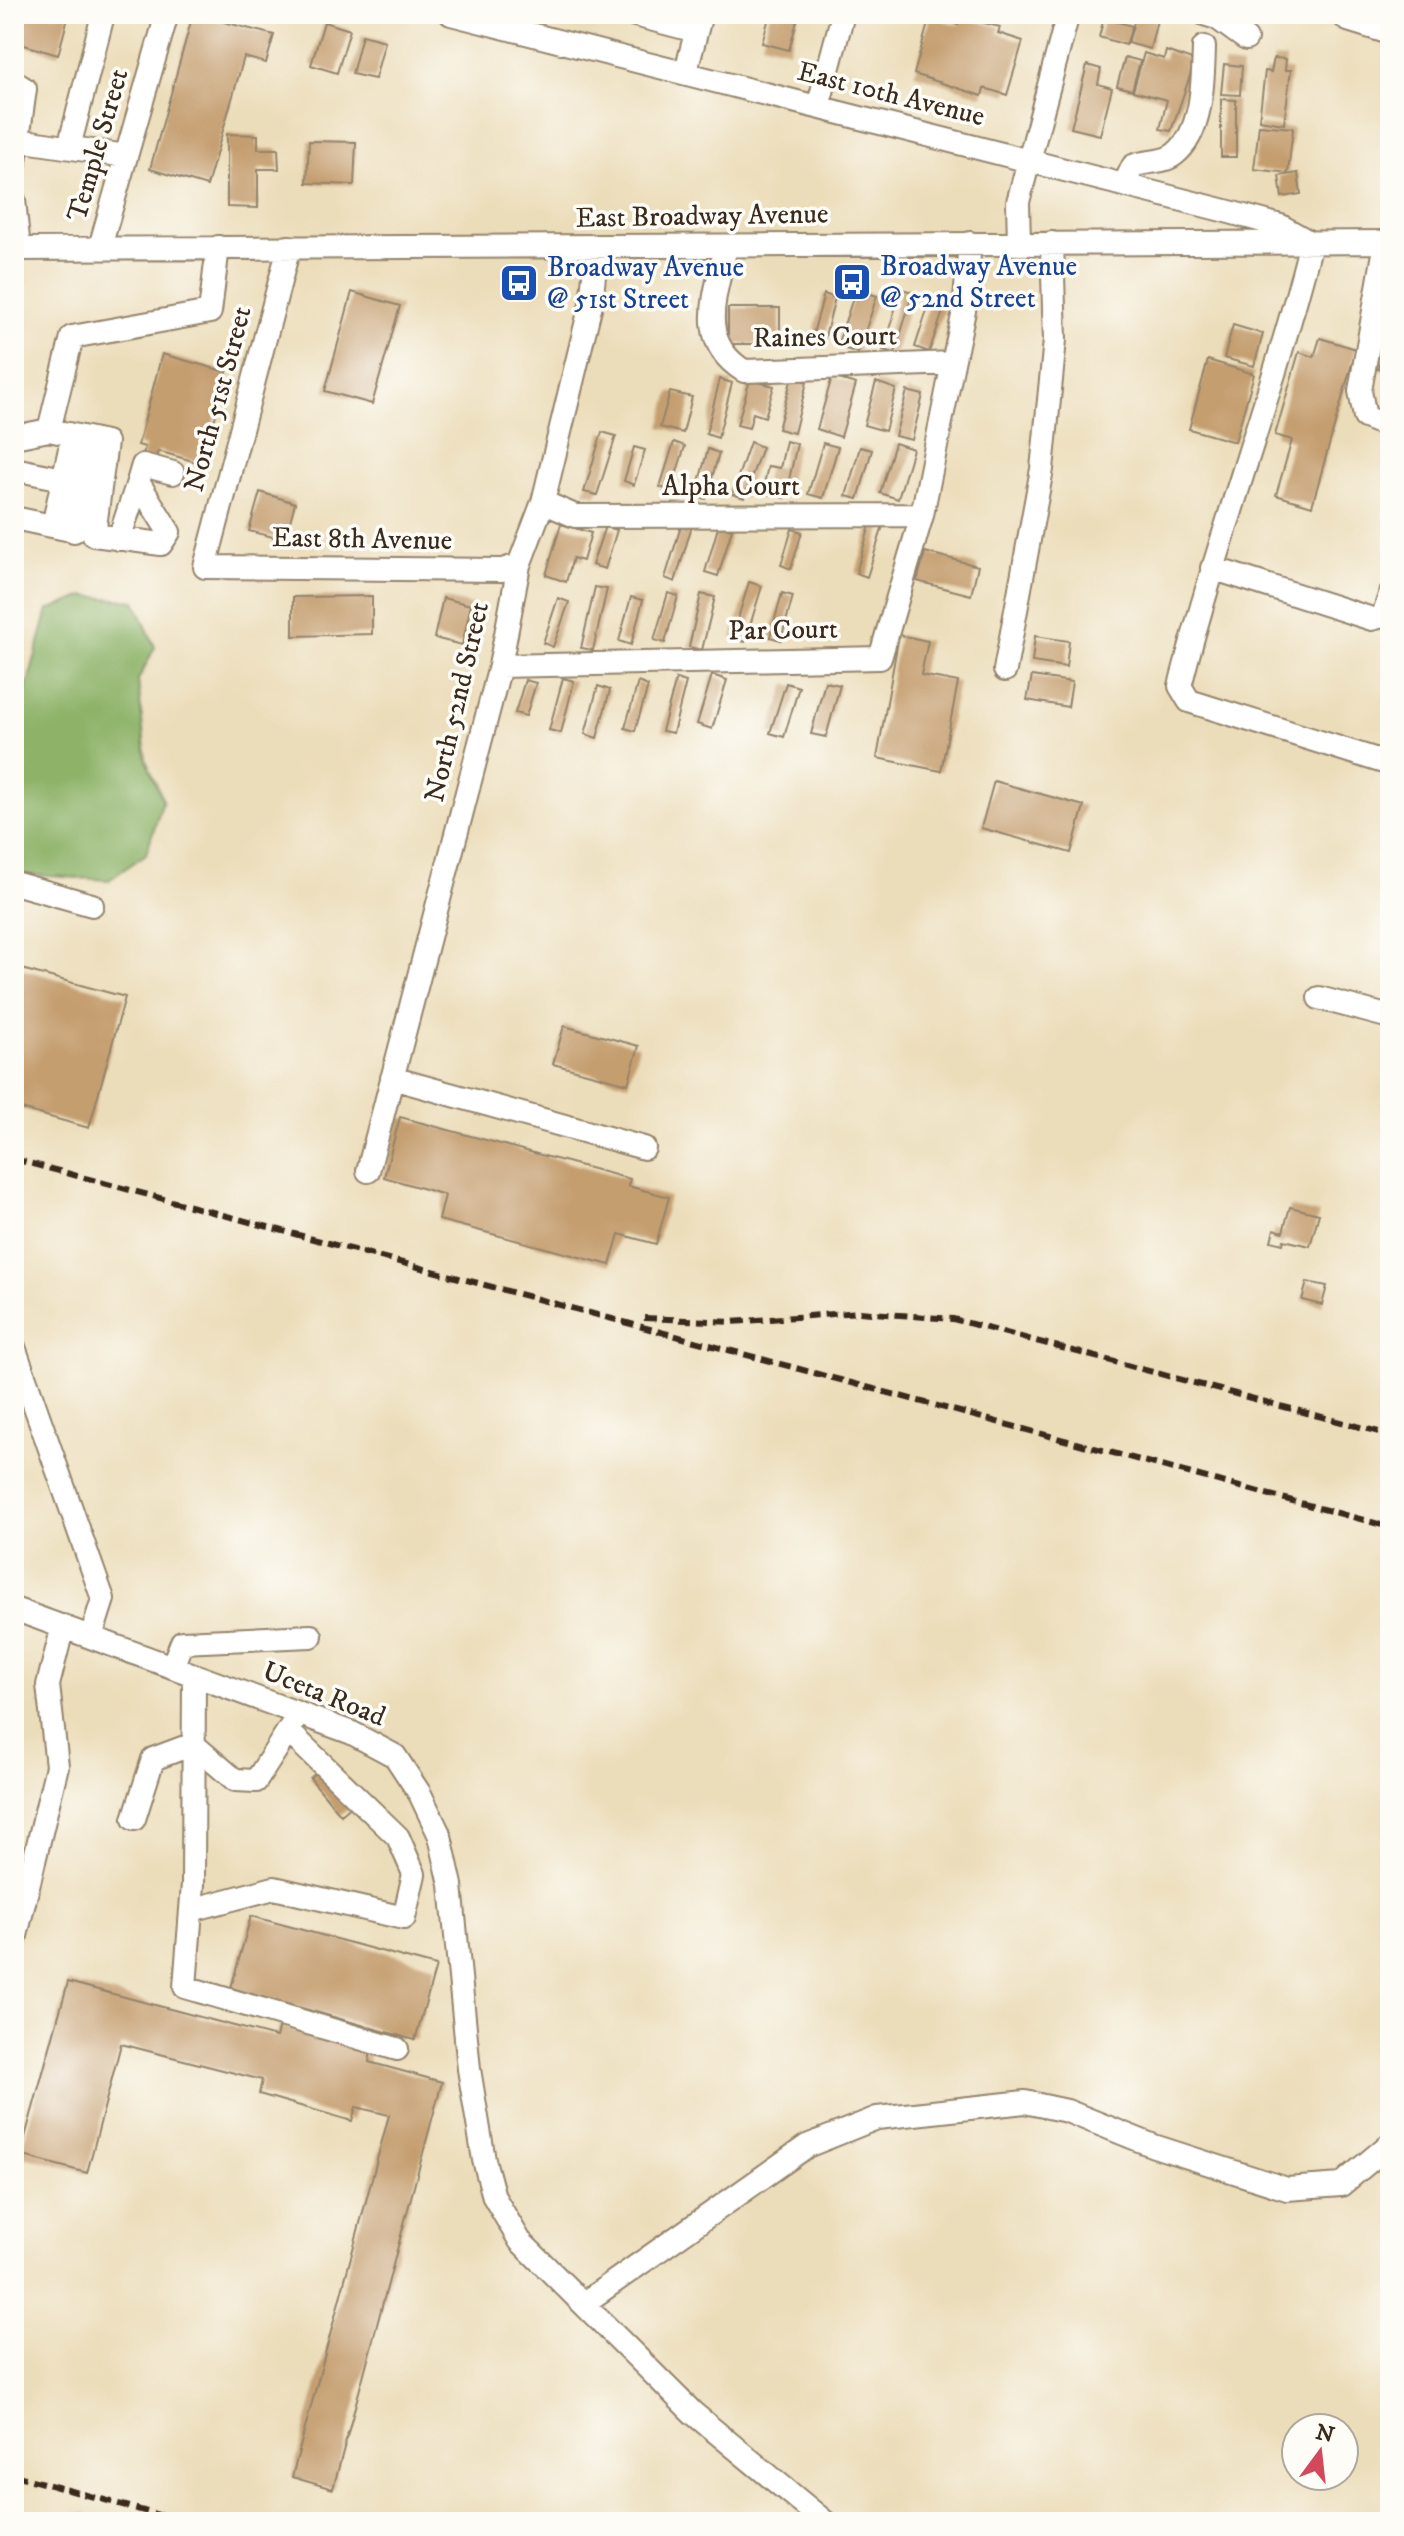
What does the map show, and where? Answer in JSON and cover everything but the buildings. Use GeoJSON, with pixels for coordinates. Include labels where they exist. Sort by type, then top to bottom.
{"type":"FeatureCollection","features":[{"type":"Feature","properties":{"kind":"street","name":"Temple Street"},"geometry":{"type":"LineString","coordinates":[[100,247],[167,14]]}},
{"type":"Feature","properties":{"kind":"street","name":"East 10th Avenue"},"geometry":{"type":"LineString","coordinates":[[451,14],[686,71],[1281,226],[1311,243]]}},
{"type":"Feature","properties":{"kind":"street"},"geometry":{"type":"LineString","coordinates":[[631,14],[699,23],[686,71]]}},
{"type":"Feature","properties":{"kind":"street"},"geometry":{"type":"LineString","coordinates":[[818,107],[843,14]]}},
{"type":"Feature","properties":{"kind":"street"},"geometry":{"type":"LineString","coordinates":[[1019,243],[1018,202],[1068,14]]}},
{"type":"Feature","properties":{"kind":"street"},"geometry":{"type":"LineString","coordinates":[[1204,14],[1217,18],[1246,39]]}},
{"type":"Feature","properties":{"kind":"street"},"geometry":{"type":"LineString","coordinates":[[1341,14],[1348,20],[1390,33]]}},
{"type":"Feature","properties":{"kind":"street"},"geometry":{"type":"LineString","coordinates":[[69,147],[103,15]]}},
{"type":"Feature","properties":{"kind":"street"},"geometry":{"type":"LineString","coordinates":[[1124,185],[1133,166],[1174,156],[1184,144],[1193,126],[1203,82],[1204,47]]}},
{"type":"Feature","properties":{"kind":"street"},"geometry":{"type":"LineString","coordinates":[[14,82],[25,89],[14,168]]}},
{"type":"Feature","properties":{"kind":"street"},"geometry":{"type":"LineString","coordinates":[[18,140],[126,156]]}},
{"type":"Feature","properties":{"kind":"street"},"geometry":{"type":"LineString","coordinates":[[14,200],[17,249]]}},
{"type":"Feature","properties":{"kind":"street"},"geometry":{"type":"LineString","coordinates":[[1388,242],[1360,391],[1365,417],[1390,427]]}},
{"type":"Feature","properties":{"kind":"street","name":"East Broadway Avenue"},"geometry":{"type":"LineString","coordinates":[[17,249],[1388,242]]}},
{"type":"Feature","properties":{"kind":"street"},"geometry":{"type":"LineString","coordinates":[[953,363],[964,311],[970,243]]}},
{"type":"Feature","properties":{"kind":"street"},"geometry":{"type":"LineString","coordinates":[[1005,670],[1042,469],[1055,340],[1052,243]]}},
{"type":"Feature","properties":{"kind":"street"},"geometry":{"type":"LineString","coordinates":[[1311,243],[1281,358],[1212,568],[1180,686],[1189,701],[1390,764]]}},
{"type":"Feature","properties":{"kind":"street","name":"Raines Court"},"geometry":{"type":"LineString","coordinates":[[726,246],[712,320],[713,340],[726,360],[744,371],[953,363]]}},
{"type":"Feature","properties":{"kind":"street"},"geometry":{"type":"LineString","coordinates":[[49,430],[72,337],[210,312],[218,247]]}},
{"type":"Feature","properties":{"kind":"street","name":"North 51st Street"},"geometry":{"type":"LineString","coordinates":[[205,567],[289,247]]}},
{"type":"Feature","properties":{"kind":"street","name":"North 52nd Street"},"geometry":{"type":"LineString","coordinates":[[368,1171],[500,666],[519,565],[543,502],[591,304],[597,247]]}},
{"type":"Feature","properties":{"kind":"street","name":"Par Court"},"geometry":{"type":"LineString","coordinates":[[500,666],[880,658],[922,515],[953,363]]}},
{"type":"Feature","properties":{"kind":"street"},"geometry":{"type":"LineString","coordinates":[[63,479],[14,468],[17,437],[49,430],[106,442],[74,531]]}},
{"type":"Feature","properties":{"kind":"street"},"geometry":{"type":"LineString","coordinates":[[74,531],[63,479],[82,437]]}},
{"type":"Feature","properties":{"kind":"street"},"geometry":{"type":"LineString","coordinates":[[119,539],[143,465],[173,473]]}},
{"type":"Feature","properties":{"kind":"street"},"geometry":{"type":"LineString","coordinates":[[14,518],[161,544],[169,532],[138,482]]}},
{"type":"Feature","properties":{"kind":"street","name":"Alpha Court"},"geometry":{"type":"LineString","coordinates":[[543,502],[575,516],[922,515]]}},
{"type":"Feature","properties":{"kind":"street","name":"East 8th Avenue"},"geometry":{"type":"LineString","coordinates":[[205,567],[502,570],[519,565]]}},
{"type":"Feature","properties":{"kind":"street"},"geometry":{"type":"LineString","coordinates":[[1212,568],[1372,619],[1383,616],[1390,595]]}},
{"type":"Feature","properties":{"kind":"street"},"geometry":{"type":"LineString","coordinates":[[14,883],[92,905]]}},
{"type":"Feature","properties":{"kind":"street"},"geometry":{"type":"LineString","coordinates":[[1319,998],[1390,1017]]}},
{"type":"Feature","properties":{"kind":"street"},"geometry":{"type":"LineString","coordinates":[[392,1078],[644,1148]]}},
{"type":"Feature","properties":{"kind":"street"},"geometry":{"type":"LineString","coordinates":[[14,1347],[103,1599],[91,1637]]}},
{"type":"Feature","properties":{"kind":"street","name":"Uceta Road"},"geometry":{"type":"LineString","coordinates":[[14,1609],[194,1675],[293,1722],[352,1733],[395,1756],[420,1794],[440,1836],[451,1885],[469,2069],[484,2160],[494,2197],[520,2241],[693,2413],[825,2522]]}},
{"type":"Feature","properties":{"kind":"street"},"geometry":{"type":"LineString","coordinates":[[14,1944],[57,1766],[48,1685],[63,1626]]}},
{"type":"Feature","properties":{"kind":"street"},"geometry":{"type":"LineString","coordinates":[[172,1667],[182,1642],[311,1636]]}},
{"type":"Feature","properties":{"kind":"street"},"geometry":{"type":"LineString","coordinates":[[194,1675],[191,1910],[185,1987],[397,2049]]}},
{"type":"Feature","properties":{"kind":"street"},"geometry":{"type":"LineString","coordinates":[[191,1910],[274,1888],[404,1918],[414,1874],[398,1837],[293,1722],[256,1781],[235,1780],[193,1744]]}},
{"type":"Feature","properties":{"kind":"street"},"geometry":{"type":"LineString","coordinates":[[134,1819],[153,1759],[193,1744]]}},
{"type":"Feature","properties":{"kind":"street"},"geometry":{"type":"LineString","coordinates":[[584,2303],[807,2146],[877,2118],[1025,2102],[1067,2111],[1154,2146],[1287,2189],[1341,2185],[1390,2144]]}},
{"type":"Feature","properties":{"kind":"green space"},"geometry":{"type":"Polygon","coordinates":[[[85,596],[135,601],[155,647],[138,680],[146,760],[163,800],[146,854],[109,880],[18,874],[14,872],[14,734],[48,610],[85,596]]]}},
{"type":"Feature","properties":{"kind":"waterway"},"geometry":{"type":"LineString","coordinates":[[14,2514],[38,2520],[85,2516]]}},
{"type":"Feature","properties":{"kind":"railway"},"geometry":{"type":"LineString","coordinates":[[14,1159],[1390,1527]]}},
{"type":"Feature","properties":{"kind":"railway"},"geometry":{"type":"LineString","coordinates":[[644,1318],[732,1322],[859,1312],[953,1319],[1390,1435]]}},
{"type":"Feature","properties":{"kind":"railway"},"geometry":{"type":"LineString","coordinates":[[14,2475],[184,2522]]}},
{"type":"Feature","properties":{"kind":"place","name":"Broadway Avenue @ 52nd Street"},"geometry":{"type":"Point","coordinates":[852,282]}},
{"type":"Feature","properties":{"kind":"place","name":"Broadway Avenue @ 51st Street"},"geometry":{"type":"Point","coordinates":[519,283]}}]}
